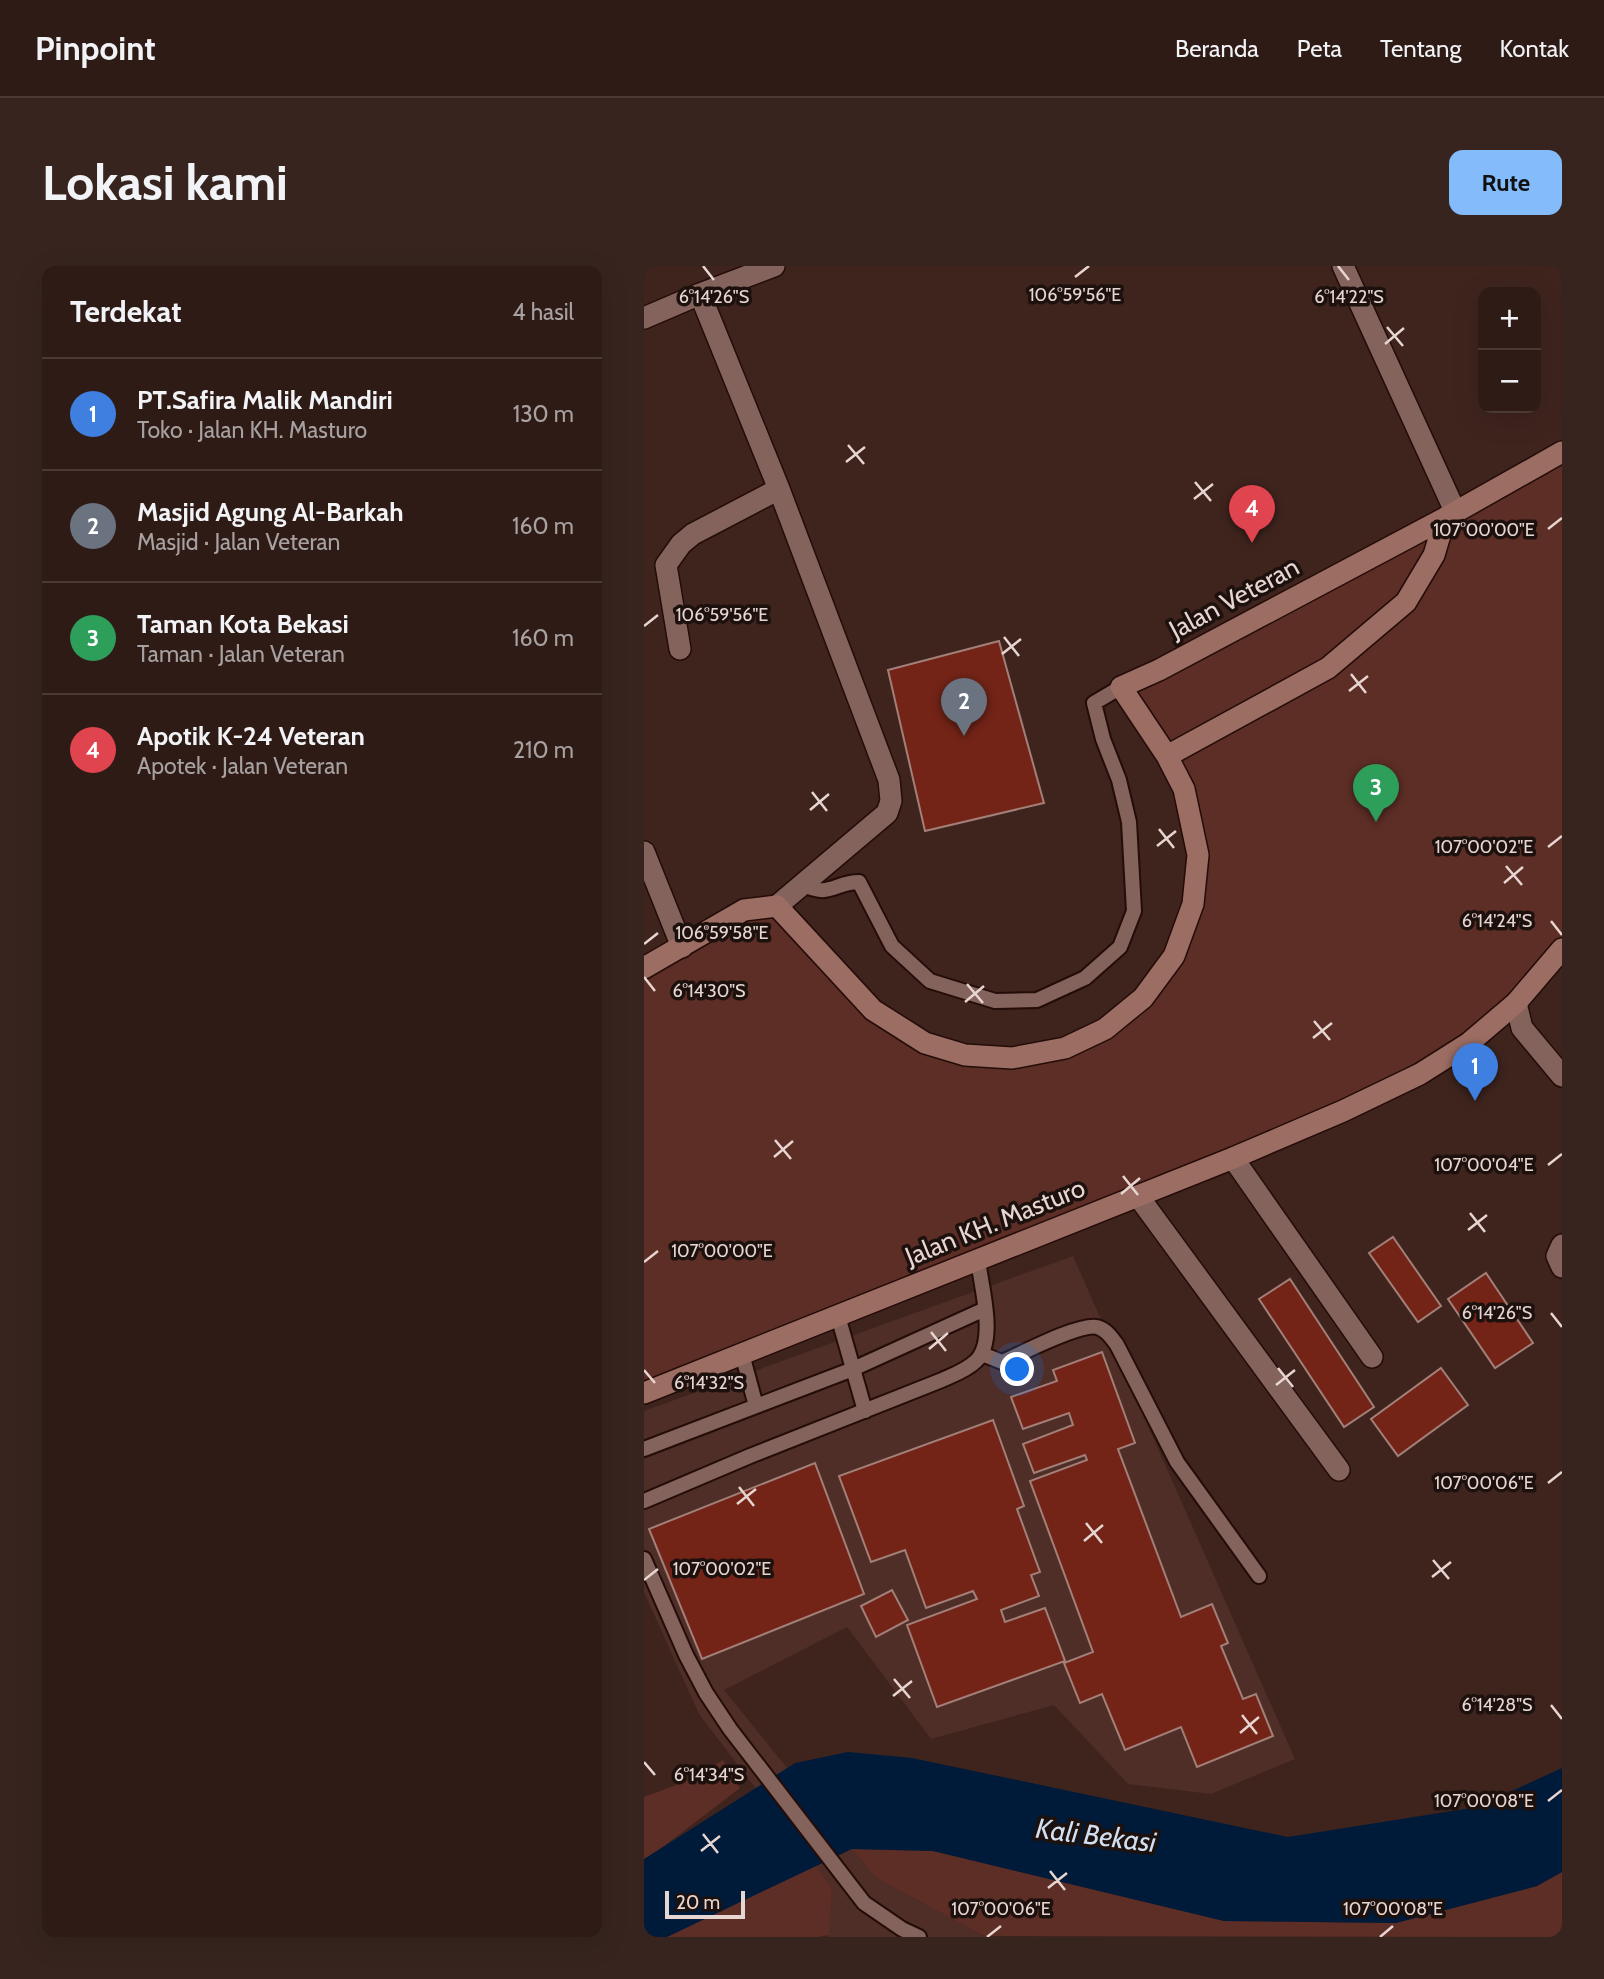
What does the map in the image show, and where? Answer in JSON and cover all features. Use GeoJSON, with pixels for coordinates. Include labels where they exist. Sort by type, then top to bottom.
{"type":"FeatureCollection","features":[{"type":"Feature","properties":{"kind":"street"},"geometry":{"type":"LineString","coordinates":[[644,318],[774,266]]}},
{"type":"Feature","properties":{"kind":"street"},"geometry":{"type":"LineString","coordinates":[[1167,756],[1328,668],[1406,602],[1434,555],[1450,514],[1343,266]]}},
{"type":"Feature","properties":{"kind":"street"},"geometry":{"type":"LineString","coordinates":[[644,968],[744,911],[777,906],[887,813],[891,801],[889,780],[779,489],[701,293]]}},
{"type":"Feature","properties":{"kind":"street","name":"Jalan Veteran"},"geometry":{"type":"LineString","coordinates":[[1121,687],[1159,670],[1562,452]]}},
{"type":"Feature","properties":{"kind":"street"},"geometry":{"type":"LineString","coordinates":[[680,649],[666,565],[681,544],[693,534],[779,489]]}},
{"type":"Feature","properties":{"kind":"street"},"geometry":{"type":"LineString","coordinates":[[777,906],[873,1010],[925,1043],[965,1055],[1012,1058],[1065,1048],[1105,1029],[1143,998],[1174,956],[1194,904],[1198,855],[1184,789],[1167,756],[1121,687]]}},
{"type":"Feature","properties":{"kind":"street"},"geometry":{"type":"LineString","coordinates":[[644,852],[682,947]]}},
{"type":"Feature","properties":{"kind":"street","name":"Jalan KH. Masturo"},"geometry":{"type":"LineString","coordinates":[[644,1393],[1233,1158],[1329,1118],[1420,1074],[1469,1043],[1516,1003],[1562,948]]}},
{"type":"Feature","properties":{"kind":"street"},"geometry":{"type":"LineString","coordinates":[[1516,1003],[1522,1028],[1562,1076]]}},
{"type":"Feature","properties":{"kind":"street"},"geometry":{"type":"LineString","coordinates":[[1233,1158],[1372,1357]]}},
{"type":"Feature","properties":{"kind":"street"},"geometry":{"type":"LineString","coordinates":[[1138,1196],[1339,1470]]}},
{"type":"Feature","properties":{"kind":"street"},"geometry":{"type":"LineString","coordinates":[[1562,1245],[1557,1256],[1562,1267]]}},
{"type":"Feature","properties":{"kind":"lane"},"geometry":{"type":"LineString","coordinates":[[802,884],[814,891],[828,891],[859,882],[892,946],[930,981],[960,992],[995,1001],[1037,1000],[1085,978],[1119,947],[1134,911],[1129,822],[1119,780],[1103,739],[1094,704],[1121,687]]}},
{"type":"Feature","properties":{"kind":"lane"},"geometry":{"type":"LineString","coordinates":[[644,1501],[959,1372],[976,1361],[982,1353],[987,1335],[978,1260]]}},
{"type":"Feature","properties":{"kind":"lane"},"geometry":{"type":"LineString","coordinates":[[644,1450],[853,1369],[985,1309]]}},
{"type":"Feature","properties":{"kind":"lane"},"geometry":{"type":"LineString","coordinates":[[838,1316],[865,1411]]}},
{"type":"Feature","properties":{"kind":"lane"},"geometry":{"type":"LineString","coordinates":[[982,1353],[1002,1362],[1078,1329],[1096,1327],[1109,1333],[1177,1462],[1259,1576]]}},
{"type":"Feature","properties":{"kind":"lane"},"geometry":{"type":"LineString","coordinates":[[742,1354],[756,1406]]}},
{"type":"Feature","properties":{"kind":"lane"},"geometry":{"type":"LineString","coordinates":[[644,1559],[686,1655],[730,1729],[864,1903],[902,1929],[919,1937]]}},
{"type":"Feature","properties":{"kind":"shaded area"},"geometry":{"type":"Polygon","coordinates":[[[1562,453],[1562,949],[1434,1066],[644,1393],[644,968],[777,906],[874,1011],[965,1055],[1065,1048],[1144,998],[1193,904],[1184,789],[1121,687],[1562,453]]]}},
{"type":"Feature","properties":{"kind":"shaded area"},"geometry":{"type":"Polygon","coordinates":[[[1073,1256],[1295,1759],[1211,1794],[1128,1784],[1054,1705],[931,1739],[847,1627],[724,1690],[876,1878],[984,1936],[993,1937],[828,1937],[832,1888],[699,1714],[644,1592],[644,1411],[1073,1256]]]}},
{"type":"Feature","properties":{"kind":"shaded area"},"geometry":{"type":"Polygon","coordinates":[[[723,1760],[740,1788],[644,1859],[644,1797],[690,1780],[723,1760]]]}},
{"type":"Feature","properties":{"kind":"shaded area"},"geometry":{"type":"Polygon","coordinates":[[[852,1849],[933,1851],[1224,1921],[1396,1923],[1537,1886],[1562,1872],[1562,1937],[984,1936],[876,1878],[852,1849]]]}},
{"type":"Feature","properties":{"kind":"shaded area"},"geometry":{"type":"Polygon","coordinates":[[[814,1864],[832,1888],[829,1935],[667,1937],[814,1864]]]}},
{"type":"Feature","properties":{"kind":"water","name":"Kali Bekasi"},"geometry":{"type":"Polygon","coordinates":[[[848,1752],[912,1758],[1288,1837],[1477,1807],[1562,1768],[1562,1872],[1537,1886],[1396,1923],[1224,1921],[933,1851],[852,1849],[667,1937],[644,1937],[644,1859],[795,1763],[848,1752]]]}},
{"type":"Feature","properties":{"kind":"building"},"geometry":{"type":"Polygon","coordinates":[[[999,641],[1044,803],[925,831],[888,670],[999,641]]]}},
{"type":"Feature","properties":{"kind":"building"},"geometry":{"type":"Polygon","coordinates":[[[1393,1237],[1441,1306],[1418,1322],[1369,1253],[1393,1237]]]}},
{"type":"Feature","properties":{"kind":"building"},"geometry":{"type":"Polygon","coordinates":[[[1486,1273],[1533,1343],[1495,1368],[1448,1299],[1486,1273]]]}},
{"type":"Feature","properties":{"kind":"building"},"geometry":{"type":"Polygon","coordinates":[[[1290,1279],[1374,1407],[1344,1427],[1259,1299],[1290,1279]]]}},
{"type":"Feature","properties":{"kind":"building"},"geometry":{"type":"Polygon","coordinates":[[[1102,1352],[1135,1443],[1118,1449],[1181,1617],[1212,1604],[1228,1643],[1221,1646],[1243,1699],[1256,1694],[1273,1736],[1197,1767],[1181,1727],[1125,1750],[1102,1694],[1080,1703],[1064,1663],[1093,1652],[1030,1481],[1087,1460],[1085,1455],[1034,1473],[1023,1444],[1073,1425],[1069,1413],[1023,1429],[1011,1397],[1057,1381],[1053,1370],[1102,1352]]]}},
{"type":"Feature","properties":{"kind":"building"},"geometry":{"type":"Polygon","coordinates":[[[1441,1368],[1468,1405],[1398,1456],[1371,1419],[1441,1368]]]}},
{"type":"Feature","properties":{"kind":"building"},"geometry":{"type":"Polygon","coordinates":[[[993,1420],[1024,1506],[1017,1509],[1040,1572],[1031,1575],[1039,1596],[1001,1610],[1005,1622],[1045,1608],[1065,1661],[937,1707],[907,1625],[977,1599],[973,1591],[926,1608],[905,1550],[871,1562],[839,1476],[993,1420]]]}},
{"type":"Feature","properties":{"kind":"building"},"geometry":{"type":"Polygon","coordinates":[[[815,1463],[864,1594],[702,1659],[649,1529],[815,1463]]]}},
{"type":"Feature","properties":{"kind":"building"},"geometry":{"type":"Polygon","coordinates":[[[892,1590],[908,1620],[876,1637],[861,1606],[892,1590]]]}},
{"type":"Feature","properties":{"kind":"place","name":"Apotik K-24 Veteran"},"geometry":{"type":"Point","coordinates":[1252,543]}},
{"type":"Feature","properties":{"kind":"place","name":"Masjid Agung Al-Barkah"},"geometry":{"type":"Point","coordinates":[964,736]}},
{"type":"Feature","properties":{"kind":"place","name":"Taman Kota Bekasi"},"geometry":{"type":"Point","coordinates":[1376,822]}},
{"type":"Feature","properties":{"kind":"place","name":"PT.Safira Malik Mandiri"},"geometry":{"type":"Point","coordinates":[1475,1101]}}]}
